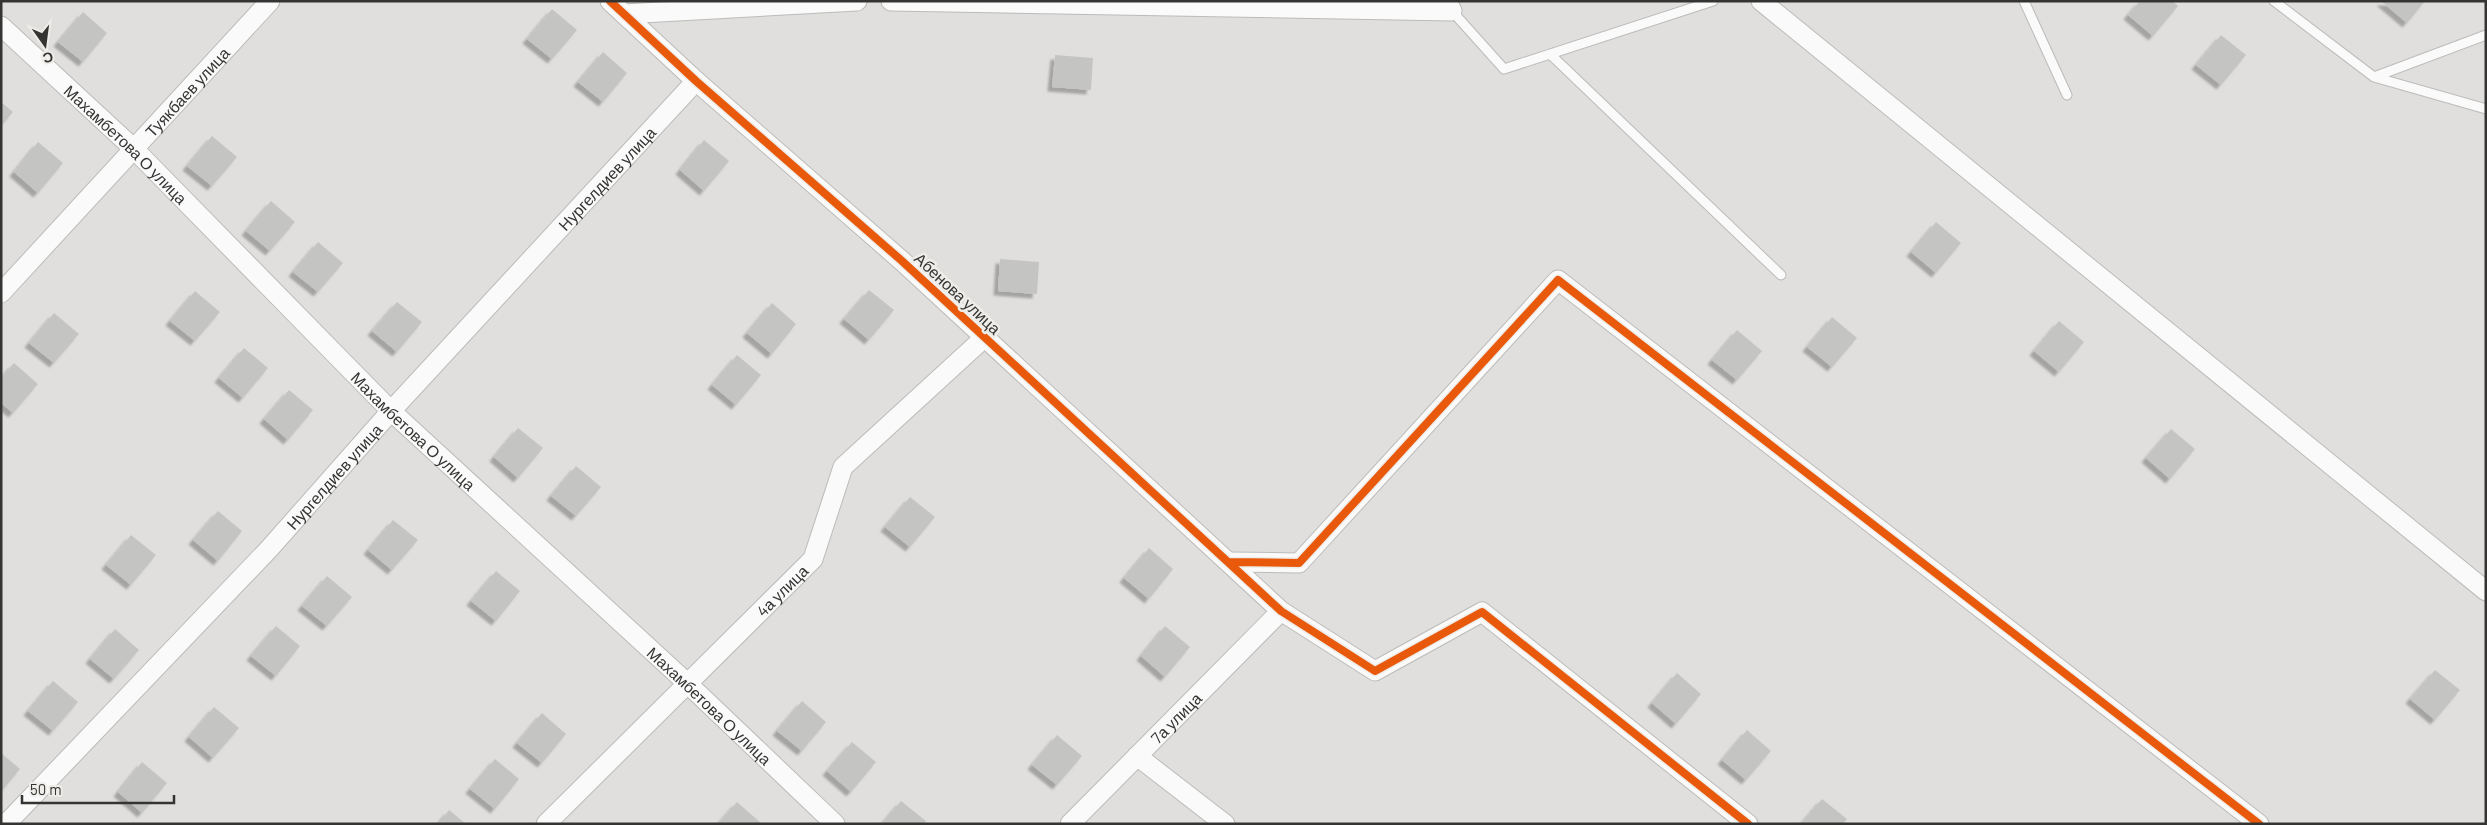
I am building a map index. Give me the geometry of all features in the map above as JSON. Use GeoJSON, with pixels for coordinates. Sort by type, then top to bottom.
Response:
{"type":"FeatureCollection","features":[{"type":"Feature","properties":{"kind":"street","name":"Туякбаев улица"},"geometry":{"type":"LineString","coordinates":[[1,293],[270,1]]}},
{"type":"Feature","properties":{"kind":"street","name":"Абенова улица"},"geometry":{"type":"LineString","coordinates":[[610,1],[696,81],[902,260],[1281,611],[1375,671],[1482,612],[1748,824]]}},
{"type":"Feature","properties":{"kind":"street"},"geometry":{"type":"LineString","coordinates":[[624,14],[857,1]]}},
{"type":"Feature","properties":{"kind":"street"},"geometry":{"type":"LineString","coordinates":[[891,1],[1449,6]]}},
{"type":"Feature","properties":{"kind":"street"},"geometry":{"type":"LineString","coordinates":[[1761,1],[2486,591]]}},
{"type":"Feature","properties":{"kind":"street","name":"Махамбетова О улица"},"geometry":{"type":"LineString","coordinates":[[1,26],[133,148],[391,411],[688,683],[836,824]]}},
{"type":"Feature","properties":{"kind":"street","name":"Нургелдиев улица"},"geometry":{"type":"LineString","coordinates":[[6,824],[269,549],[391,411],[696,81]]}},
{"type":"Feature","properties":{"kind":"street"},"geometry":{"type":"LineString","coordinates":[[1229,562],[1299,563],[1558,280],[2259,824]]}},
{"type":"Feature","properties":{"kind":"street","name":"4а улица"},"geometry":{"type":"LineString","coordinates":[[546,824],[813,559],[843,467],[985,337]]}},
{"type":"Feature","properties":{"kind":"street","name":"7а улица"},"geometry":{"type":"LineString","coordinates":[[1070,824],[1281,611]]}},
{"type":"Feature","properties":{"kind":"street"},"geometry":{"type":"LineString","coordinates":[[1137,756],[1225,824]]}},
{"type":"Feature","properties":{"kind":"lane"},"geometry":{"type":"LineString","coordinates":[[1449,6],[1504,69],[1713,1]]}},
{"type":"Feature","properties":{"kind":"lane"},"geometry":{"type":"LineString","coordinates":[[2024,1],[2067,95]]}},
{"type":"Feature","properties":{"kind":"lane"},"geometry":{"type":"LineString","coordinates":[[2274,1],[2374,77],[2486,110]]}},
{"type":"Feature","properties":{"kind":"lane"},"geometry":{"type":"LineString","coordinates":[[2374,77],[2486,35]]}},
{"type":"Feature","properties":{"kind":"lane"},"geometry":{"type":"LineString","coordinates":[[1550,54],[1781,276]]}},
{"type":"Feature","properties":{"kind":"building"},"geometry":{"type":"Polygon","coordinates":[[[2140,1],[2172,1],[2178,6],[2153,36],[2128,15],[2140,1]]]}},
{"type":"Feature","properties":{"kind":"building"},"geometry":{"type":"Polygon","coordinates":[[[2381,1],[2425,1],[2407,23],[2381,1]]]}},
{"type":"Feature","properties":{"kind":"building"},"geometry":{"type":"Polygon","coordinates":[[[552,9],[577,30],[552,59],[527,39],[552,9]]]}},
{"type":"Feature","properties":{"kind":"building"},"geometry":{"type":"Polygon","coordinates":[[[83,12],[107,33],[83,62],[58,42],[83,12]]]}},
{"type":"Feature","properties":{"kind":"building"},"geometry":{"type":"Polygon","coordinates":[[[2221,35],[2246,55],[2221,85],[2196,65],[2221,35]]]}},
{"type":"Feature","properties":{"kind":"building"},"geometry":{"type":"Polygon","coordinates":[[[603,52],[627,73],[603,102],[578,82],[603,52]]]}},
{"type":"Feature","properties":{"kind":"building"},"geometry":{"type":"Polygon","coordinates":[[[1055,55],[1093,58],[1091,90],[1052,87],[1055,55]]]}},
{"type":"Feature","properties":{"kind":"building"},"geometry":{"type":"Polygon","coordinates":[[[1,102],[13,112],[1,126],[1,102]]]}},
{"type":"Feature","properties":{"kind":"building"},"geometry":{"type":"Polygon","coordinates":[[[212,136],[237,157],[212,186],[187,166],[212,136]]]}},
{"type":"Feature","properties":{"kind":"building"},"geometry":{"type":"Polygon","coordinates":[[[704,140],[729,161],[704,191],[680,170],[704,140]]]}},
{"type":"Feature","properties":{"kind":"building"},"geometry":{"type":"Polygon","coordinates":[[[38,142],[63,163],[38,193],[14,172],[38,142]]]}},
{"type":"Feature","properties":{"kind":"building"},"geometry":{"type":"Polygon","coordinates":[[[271,201],[295,222],[270,251],[246,231],[271,201]]]}},
{"type":"Feature","properties":{"kind":"building"},"geometry":{"type":"Polygon","coordinates":[[[1936,222],[1961,243],[1936,273],[1911,252],[1936,222]]]}},
{"type":"Feature","properties":{"kind":"building"},"geometry":{"type":"Polygon","coordinates":[[[318,242],[343,263],[318,292],[293,272],[318,242]]]}},
{"type":"Feature","properties":{"kind":"building"},"geometry":{"type":"Polygon","coordinates":[[[1000,259],[1039,262],[1037,294],[998,291],[1000,259]]]}},
{"type":"Feature","properties":{"kind":"building"},"geometry":{"type":"Polygon","coordinates":[[[869,290],[894,310],[869,340],[844,319],[869,290]]]}},
{"type":"Feature","properties":{"kind":"building"},"geometry":{"type":"Polygon","coordinates":[[[195,291],[220,312],[195,341],[170,321],[195,291]]]}},
{"type":"Feature","properties":{"kind":"building"},"geometry":{"type":"Polygon","coordinates":[[[397,302],[422,322],[397,352],[372,331],[397,302]]]}},
{"type":"Feature","properties":{"kind":"building"},"geometry":{"type":"Polygon","coordinates":[[[772,303],[796,324],[772,354],[747,333],[772,303]]]}},
{"type":"Feature","properties":{"kind":"building"},"geometry":{"type":"Polygon","coordinates":[[[54,313],[79,334],[54,363],[29,343],[54,313]]]}},
{"type":"Feature","properties":{"kind":"building"},"geometry":{"type":"Polygon","coordinates":[[[1832,317],[1857,338],[1832,367],[1807,347],[1832,317]]]}},
{"type":"Feature","properties":{"kind":"building"},"geometry":{"type":"Polygon","coordinates":[[[2059,321],[2084,342],[2059,372],[2034,351],[2059,321]]]}},
{"type":"Feature","properties":{"kind":"building"},"geometry":{"type":"Polygon","coordinates":[[[1737,330],[1762,351],[1737,380],[1712,360],[1737,330]]]}},
{"type":"Feature","properties":{"kind":"building"},"geometry":{"type":"Polygon","coordinates":[[[244,348],[268,368],[243,398],[219,378],[244,348]]]}},
{"type":"Feature","properties":{"kind":"building"},"geometry":{"type":"Polygon","coordinates":[[[737,355],[761,375],[736,405],[712,385],[737,355]]]}},
{"type":"Feature","properties":{"kind":"building"},"geometry":{"type":"Polygon","coordinates":[[[14,363],[38,384],[13,413],[1,403],[1,378],[14,363]]]}},
{"type":"Feature","properties":{"kind":"building"},"geometry":{"type":"Polygon","coordinates":[[[289,390],[313,410],[288,440],[264,419],[289,390]]]}},
{"type":"Feature","properties":{"kind":"building"},"geometry":{"type":"Polygon","coordinates":[[[518,428],[543,448],[518,478],[494,457],[518,428]]]}},
{"type":"Feature","properties":{"kind":"building"},"geometry":{"type":"Polygon","coordinates":[[[2171,429],[2195,449],[2170,479],[2146,458],[2171,429]]]}},
{"type":"Feature","properties":{"kind":"building"},"geometry":{"type":"Polygon","coordinates":[[[576,466],[601,487],[576,516],[551,496],[576,466]]]}},
{"type":"Feature","properties":{"kind":"building"},"geometry":{"type":"Polygon","coordinates":[[[910,497],[935,517],[910,547],[885,527],[910,497]]]}},
{"type":"Feature","properties":{"kind":"building"},"geometry":{"type":"Polygon","coordinates":[[[218,511],[242,531],[218,561],[193,540],[218,511]]]}},
{"type":"Feature","properties":{"kind":"building"},"geometry":{"type":"Polygon","coordinates":[[[393,520],[418,540],[392,570],[368,550],[393,520]]]}},
{"type":"Feature","properties":{"kind":"building"},"geometry":{"type":"Polygon","coordinates":[[[131,535],[156,555],[131,585],[106,565],[131,535]]]}},
{"type":"Feature","properties":{"kind":"building"},"geometry":{"type":"Polygon","coordinates":[[[1149,548],[1173,569],[1149,599],[1124,578],[1149,548]]]}},
{"type":"Feature","properties":{"kind":"building"},"geometry":{"type":"Polygon","coordinates":[[[496,571],[520,591],[496,621],[471,601],[496,571]]]}},
{"type":"Feature","properties":{"kind":"building"},"geometry":{"type":"Polygon","coordinates":[[[327,576],[352,597],[327,626],[302,606],[327,576]]]}},
{"type":"Feature","properties":{"kind":"building"},"geometry":{"type":"Polygon","coordinates":[[[276,626],[300,646],[276,676],[251,656],[276,626]]]}},
{"type":"Feature","properties":{"kind":"building"},"geometry":{"type":"Polygon","coordinates":[[[1165,626],[1190,647],[1165,677],[1141,656],[1165,626]]]}},
{"type":"Feature","properties":{"kind":"building"},"geometry":{"type":"Polygon","coordinates":[[[115,629],[139,650],[114,679],[90,659],[115,629]]]}},
{"type":"Feature","properties":{"kind":"building"},"geometry":{"type":"Polygon","coordinates":[[[2435,670],[2460,690],[2435,720],[2410,699],[2435,670]]]}},
{"type":"Feature","properties":{"kind":"building"},"geometry":{"type":"Polygon","coordinates":[[[1677,673],[1701,694],[1676,724],[1652,703],[1677,673]]]}},
{"type":"Feature","properties":{"kind":"building"},"geometry":{"type":"Polygon","coordinates":[[[53,681],[78,702],[53,731],[28,711],[53,681]]]}},
{"type":"Feature","properties":{"kind":"building"},"geometry":{"type":"Polygon","coordinates":[[[802,701],[826,722],[802,751],[777,731],[802,701]]]}},
{"type":"Feature","properties":{"kind":"building"},"geometry":{"type":"Polygon","coordinates":[[[214,707],[239,728],[213,758],[189,737],[214,707]]]}},
{"type":"Feature","properties":{"kind":"building"},"geometry":{"type":"Polygon","coordinates":[[[542,713],[566,734],[542,763],[517,743],[542,713]]]}},
{"type":"Feature","properties":{"kind":"building"},"geometry":{"type":"Polygon","coordinates":[[[1747,730],[1771,751],[1746,780],[1722,760],[1747,730]]]}},
{"type":"Feature","properties":{"kind":"building"},"geometry":{"type":"Polygon","coordinates":[[[1057,735],[1082,756],[1057,785],[1032,765],[1057,735]]]}},
{"type":"Feature","properties":{"kind":"building"},"geometry":{"type":"Polygon","coordinates":[[[852,742],[876,762],[851,792],[827,771],[852,742]]]}},
{"type":"Feature","properties":{"kind":"building"},"geometry":{"type":"Polygon","coordinates":[[[1,753],[20,769],[1,792],[1,753]]]}},
{"type":"Feature","properties":{"kind":"building"},"geometry":{"type":"Polygon","coordinates":[[[495,759],[519,779],[495,809],[470,789],[495,759]]]}},
{"type":"Feature","properties":{"kind":"building"},"geometry":{"type":"Polygon","coordinates":[[[142,762],[167,783],[142,813],[118,792],[142,762]]]}},
{"type":"Feature","properties":{"kind":"building"},"geometry":{"type":"Polygon","coordinates":[[[1822,799],[1847,819],[1843,824],[1801,824],[1822,799]]]}},
{"type":"Feature","properties":{"kind":"building"},"geometry":{"type":"Polygon","coordinates":[[[901,801],[926,821],[924,824],[882,824],[901,801]]]}},
{"type":"Feature","properties":{"kind":"building"},"geometry":{"type":"Polygon","coordinates":[[[737,802],[761,823],[718,824],[737,802]]]}},
{"type":"Feature","properties":{"kind":"building"},"geometry":{"type":"Polygon","coordinates":[[[449,810],[466,824],[438,824],[449,810]]]}},
{"type":"Feature","properties":{"kind":"cycle path"},"geometry":{"type":"LineString","coordinates":[[610,1],[696,81],[902,261],[1281,611],[1375,671],[1482,612],[1748,824]]}},
{"type":"Feature","properties":{"kind":"cycle path"},"geometry":{"type":"LineString","coordinates":[[1229,562],[1299,563],[1558,280],[2259,824]]}}]}
